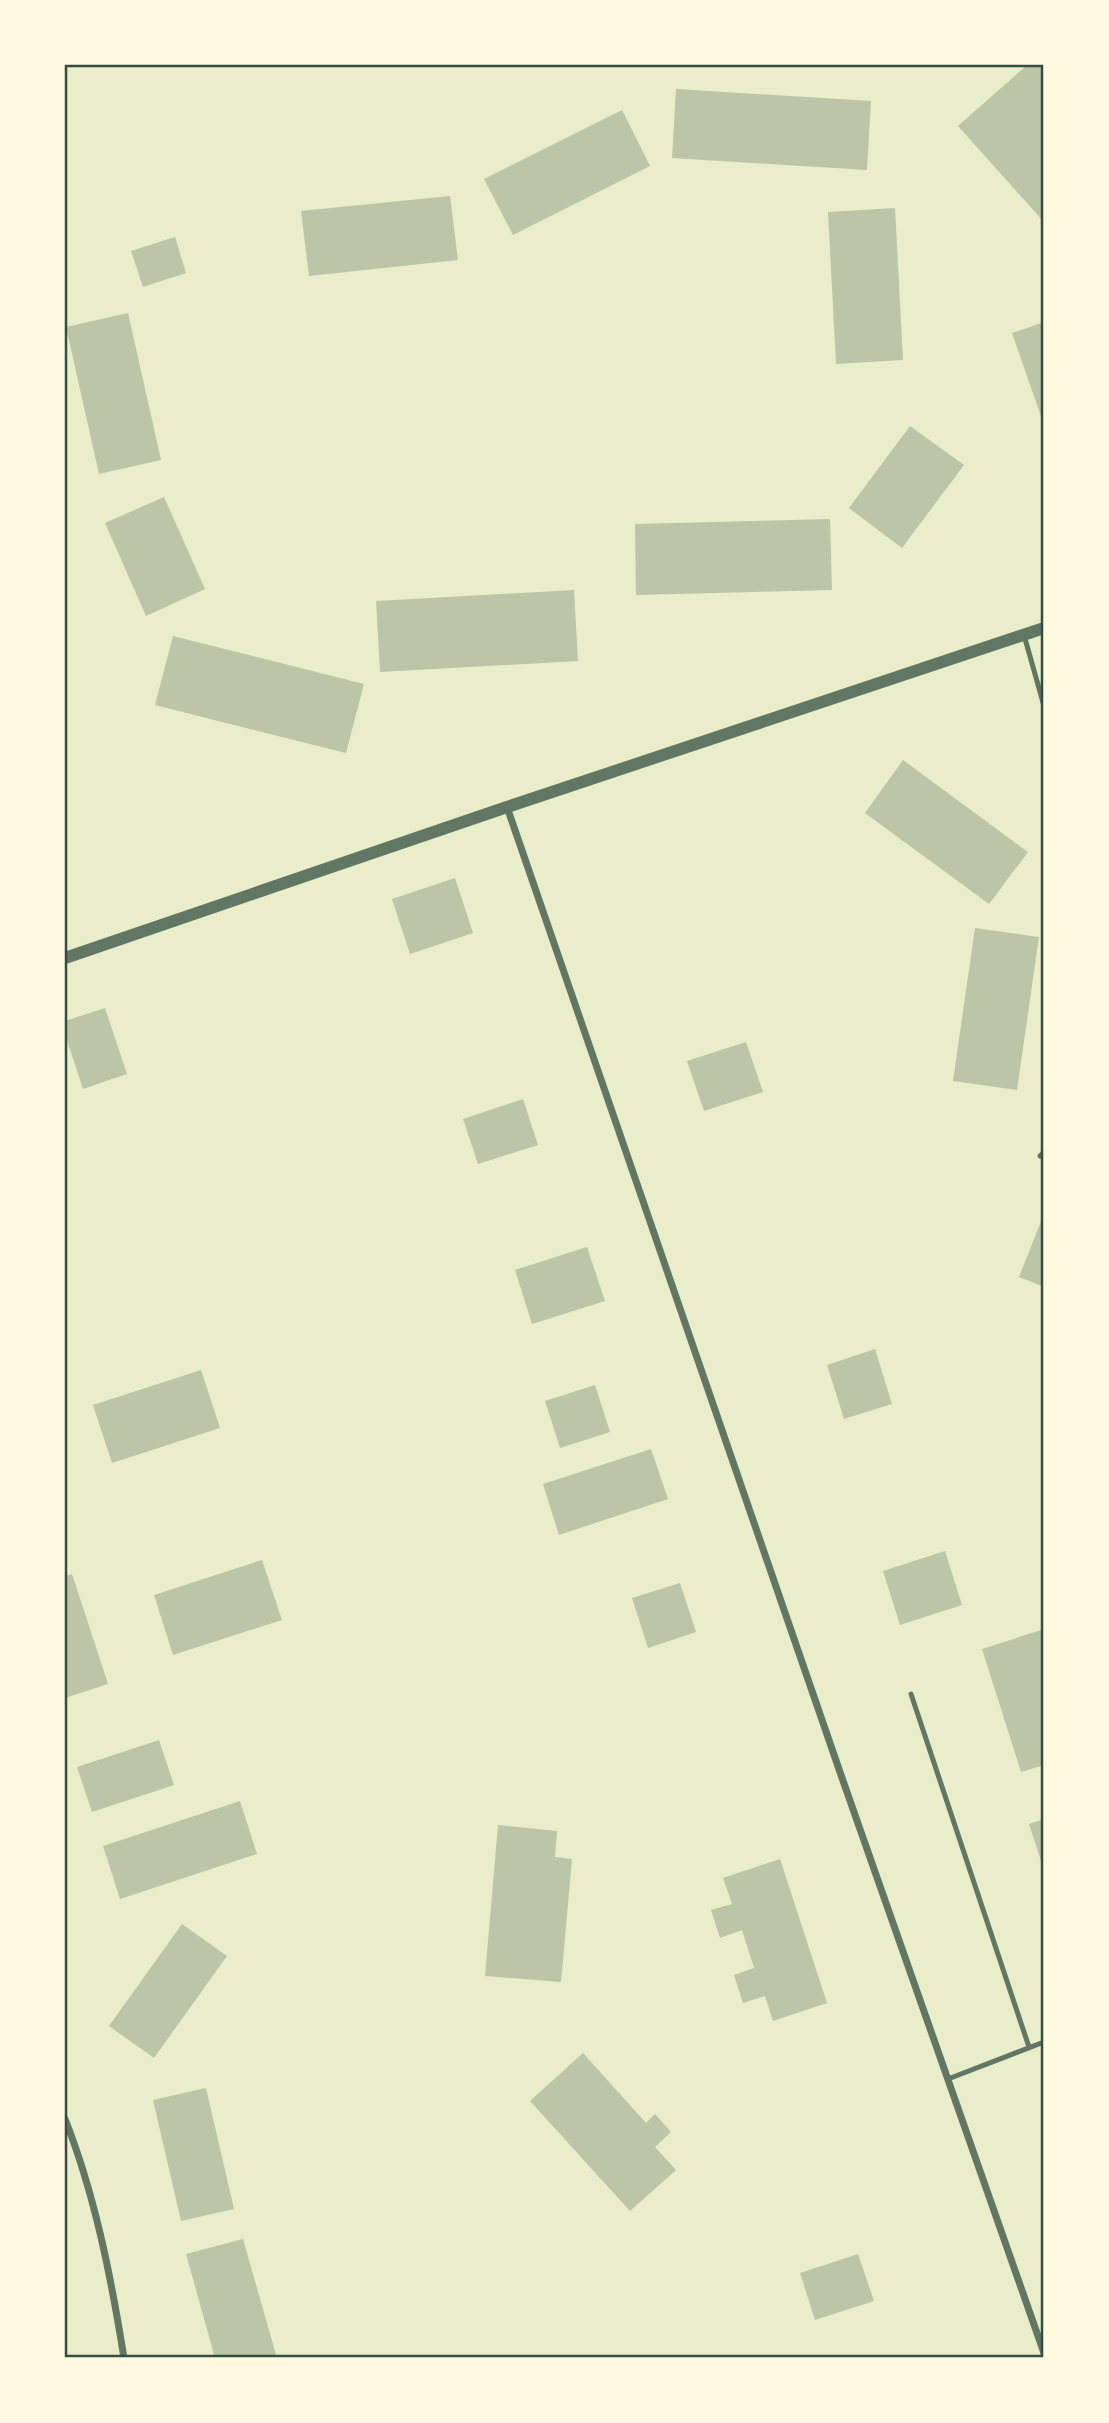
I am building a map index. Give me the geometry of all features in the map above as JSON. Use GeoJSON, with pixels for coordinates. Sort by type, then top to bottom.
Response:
{"type":"FeatureCollection","features":[{"type":"Feature","properties":{"kind":"street"},"geometry":{"type":"LineString","coordinates":[[65,958],[1044,628]]}},
{"type":"Feature","properties":{"kind":"street"},"geometry":{"type":"LineString","coordinates":[[507,807],[836,1762],[1044,2353]]}},
{"type":"Feature","properties":{"kind":"street"},"geometry":{"type":"LineString","coordinates":[[65,2119],[77,2151],[105,2252],[124,2358]]}},
{"type":"Feature","properties":{"kind":"lane"},"geometry":{"type":"LineString","coordinates":[[1024,635],[1044,706]]}},
{"type":"Feature","properties":{"kind":"lane"},"geometry":{"type":"LineString","coordinates":[[911,1695],[1029,2048]]}},
{"type":"Feature","properties":{"kind":"lane"},"geometry":{"type":"LineString","coordinates":[[948,2079],[1044,2042]]}},
{"type":"Feature","properties":{"kind":"building"},"geometry":{"type":"Polygon","coordinates":[[[1027,65],[1041,65],[1044,68],[1044,222],[958,126],[1027,65]]]}},
{"type":"Feature","properties":{"kind":"building"},"geometry":{"type":"Polygon","coordinates":[[[676,89],[871,101],[867,170],[672,158],[676,89]]]}},
{"type":"Feature","properties":{"kind":"building"},"geometry":{"type":"Polygon","coordinates":[[[622,110],[650,166],[513,235],[484,179],[622,110]]]}},
{"type":"Feature","properties":{"kind":"building"},"geometry":{"type":"Polygon","coordinates":[[[450,196],[458,260],[309,276],[301,211],[450,196]]]}},
{"type":"Feature","properties":{"kind":"building"},"geometry":{"type":"Polygon","coordinates":[[[895,208],[903,360],[836,364],[828,212],[895,208]]]}},
{"type":"Feature","properties":{"kind":"building"},"geometry":{"type":"Polygon","coordinates":[[[175,237],[186,273],[143,287],[131,251],[175,237]]]}},
{"type":"Feature","properties":{"kind":"building"},"geometry":{"type":"Polygon","coordinates":[[[128,313],[161,460],[99,474],[66,327],[128,313]]]}},
{"type":"Feature","properties":{"kind":"building"},"geometry":{"type":"Polygon","coordinates":[[[1044,322],[1044,425],[1012,333],[1044,322]]]}},
{"type":"Feature","properties":{"kind":"building"},"geometry":{"type":"Polygon","coordinates":[[[910,426],[964,465],[902,548],[849,508],[910,426]]]}},
{"type":"Feature","properties":{"kind":"building"},"geometry":{"type":"Polygon","coordinates":[[[164,497],[205,589],[146,616],[105,523],[164,497]]]}},
{"type":"Feature","properties":{"kind":"building"},"geometry":{"type":"Polygon","coordinates":[[[830,519],[832,590],[636,595],[635,524],[830,519]]]}},
{"type":"Feature","properties":{"kind":"building"},"geometry":{"type":"Polygon","coordinates":[[[574,590],[578,661],[380,672],[376,601],[574,590]]]}},
{"type":"Feature","properties":{"kind":"building"},"geometry":{"type":"Polygon","coordinates":[[[173,636],[364,684],[346,753],[155,705],[173,636]]]}},
{"type":"Feature","properties":{"kind":"building"},"geometry":{"type":"Polygon","coordinates":[[[903,760],[1028,852],[989,904],[865,813],[903,760]]]}},
{"type":"Feature","properties":{"kind":"building"},"geometry":{"type":"Polygon","coordinates":[[[455,878],[473,933],[410,954],[392,899],[455,878]]]}},
{"type":"Feature","properties":{"kind":"building"},"geometry":{"type":"Polygon","coordinates":[[[975,928],[1039,937],[1017,1090],[953,1081],[975,928]]]}},
{"type":"Feature","properties":{"kind":"building"},"geometry":{"type":"Polygon","coordinates":[[[105,1008],[127,1074],[83,1089],[65,1034],[65,1021],[105,1008]]]}},
{"type":"Feature","properties":{"kind":"building"},"geometry":{"type":"Polygon","coordinates":[[[746,1042],[763,1092],[704,1111],[687,1061],[746,1042]]]}},
{"type":"Feature","properties":{"kind":"building"},"geometry":{"type":"Polygon","coordinates":[[[523,1099],[538,1145],[478,1164],[463,1119],[523,1099]]]}},
{"type":"Feature","properties":{"kind":"building"},"geometry":{"type":"Polygon","coordinates":[[[1044,1214],[1044,1287],[1019,1277],[1044,1214]]]}},
{"type":"Feature","properties":{"kind":"building"},"geometry":{"type":"Polygon","coordinates":[[[587,1247],[605,1301],[532,1324],[515,1270],[587,1247]]]}},
{"type":"Feature","properties":{"kind":"building"},"geometry":{"type":"Polygon","coordinates":[[[875,1349],[892,1404],[844,1419],[827,1365],[875,1349]]]}},
{"type":"Feature","properties":{"kind":"building"},"geometry":{"type":"Polygon","coordinates":[[[201,1370],[220,1428],[112,1463],[93,1405],[201,1370]]]}},
{"type":"Feature","properties":{"kind":"building"},"geometry":{"type":"Polygon","coordinates":[[[595,1385],[610,1432],[560,1448],[545,1401],[595,1385]]]}},
{"type":"Feature","properties":{"kind":"building"},"geometry":{"type":"Polygon","coordinates":[[[651,1449],[668,1499],[559,1535],[543,1484],[651,1449]]]}},
{"type":"Feature","properties":{"kind":"building"},"geometry":{"type":"Polygon","coordinates":[[[945,1551],[962,1605],[900,1625],[883,1571],[945,1551]]]}},
{"type":"Feature","properties":{"kind":"building"},"geometry":{"type":"Polygon","coordinates":[[[262,1560],[282,1620],[173,1655],[154,1595],[262,1560]]]}},
{"type":"Feature","properties":{"kind":"building"},"geometry":{"type":"Polygon","coordinates":[[[72,1574],[108,1684],[65,1698],[65,1576],[72,1574]]]}},
{"type":"Feature","properties":{"kind":"building"},"geometry":{"type":"Polygon","coordinates":[[[680,1583],[696,1632],[648,1648],[632,1598],[680,1583]]]}},
{"type":"Feature","properties":{"kind":"building"},"geometry":{"type":"Polygon","coordinates":[[[1044,1629],[1044,1765],[1021,1772],[982,1649],[1044,1629]]]}},
{"type":"Feature","properties":{"kind":"building"},"geometry":{"type":"Polygon","coordinates":[[[159,1740],[174,1785],[92,1812],[77,1767],[159,1740]]]}},
{"type":"Feature","properties":{"kind":"building"},"geometry":{"type":"Polygon","coordinates":[[[240,1801],[257,1854],[120,1899],[103,1846],[240,1801]]]}},
{"type":"Feature","properties":{"kind":"building"},"geometry":{"type":"Polygon","coordinates":[[[1044,1819],[1044,1870],[1029,1824],[1044,1819]]]}},
{"type":"Feature","properties":{"kind":"building"},"geometry":{"type":"Polygon","coordinates":[[[498,1825],[557,1831],[555,1857],[572,1859],[561,1982],[485,1976],[498,1825]]]}},
{"type":"Feature","properties":{"kind":"building"},"geometry":{"type":"Polygon","coordinates":[[[780,1859],[827,2003],[773,2021],[765,1996],[743,2003],[734,1975],[754,1968],[742,1930],[720,1938],[711,1910],[732,1904],[723,1878],[780,1859]]]}},
{"type":"Feature","properties":{"kind":"building"},"geometry":{"type":"Polygon","coordinates":[[[182,1924],[227,1956],[154,2058],[109,2026],[182,1924]]]}},
{"type":"Feature","properties":{"kind":"building"},"geometry":{"type":"Polygon","coordinates":[[[583,2053],[646,2123],[655,2114],[671,2132],[655,2147],[676,2170],[630,2211],[530,2101],[583,2053]]]}},
{"type":"Feature","properties":{"kind":"building"},"geometry":{"type":"Polygon","coordinates":[[[206,2088],[234,2209],[181,2221],[153,2100],[206,2088]]]}},
{"type":"Feature","properties":{"kind":"building"},"geometry":{"type":"Polygon","coordinates":[[[243,2239],[277,2358],[215,2358],[186,2254],[243,2239]]]}},
{"type":"Feature","properties":{"kind":"building"},"geometry":{"type":"Polygon","coordinates":[[[858,2254],[874,2301],[815,2320],[800,2273],[858,2254]]]}}]}
